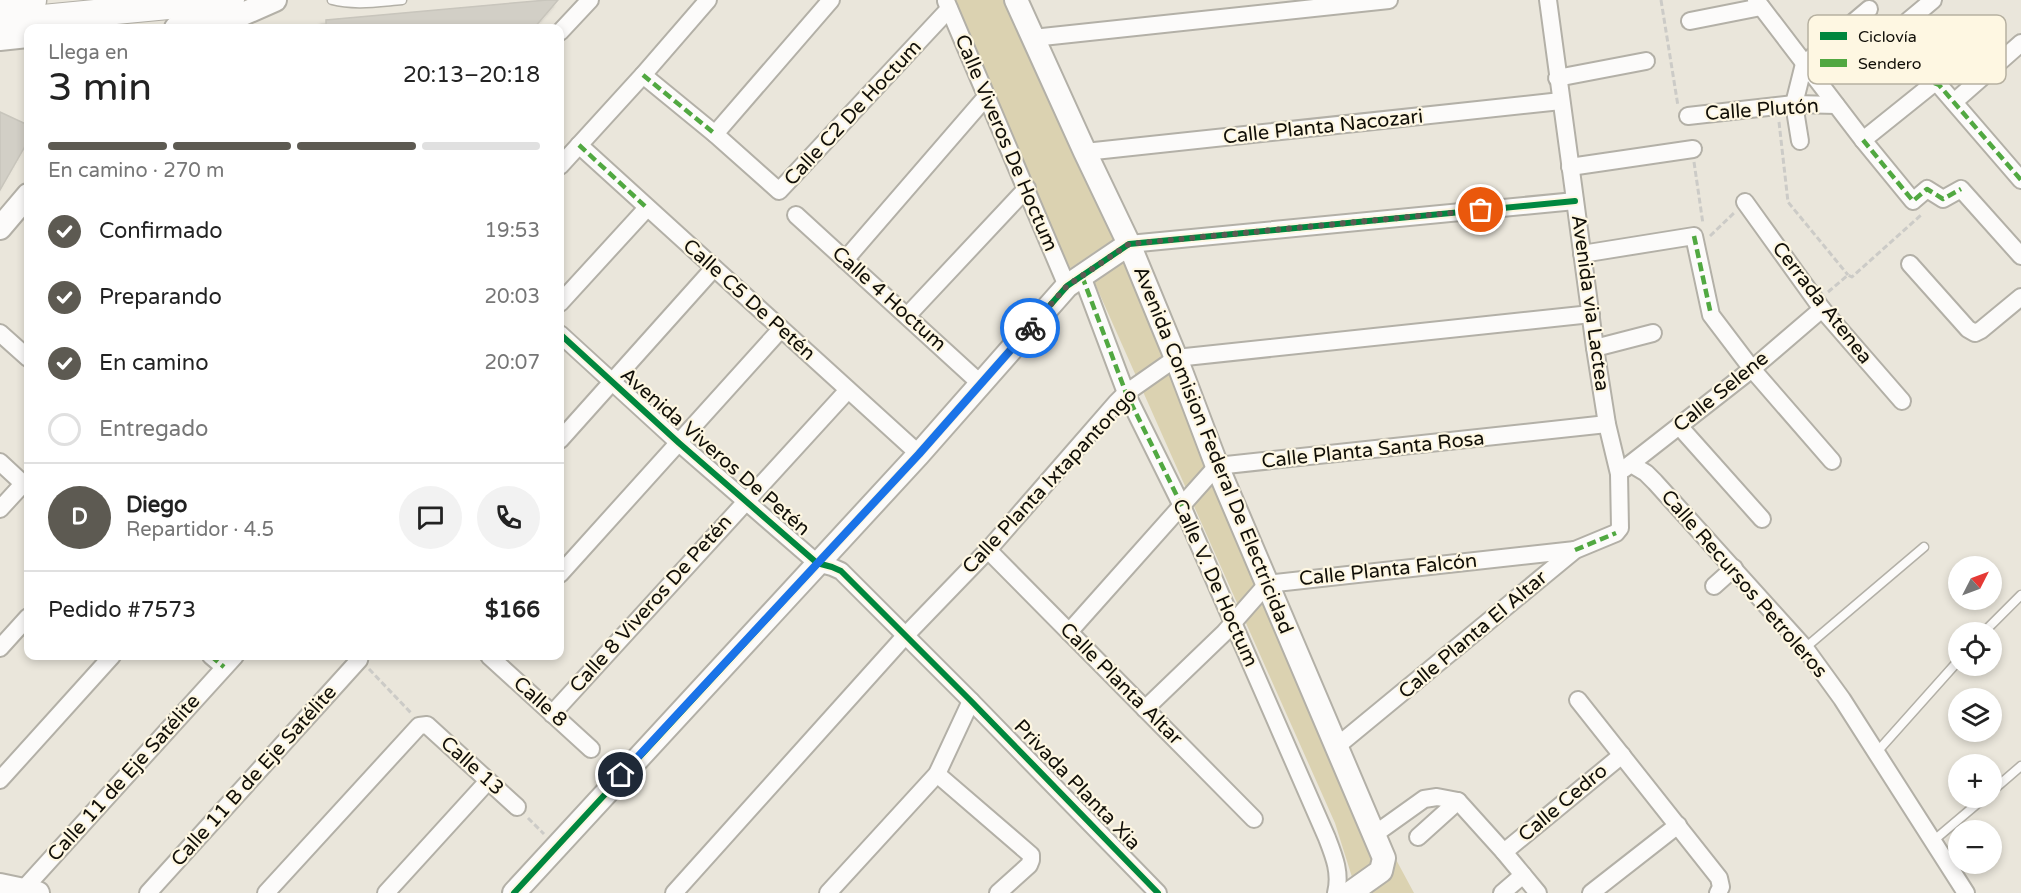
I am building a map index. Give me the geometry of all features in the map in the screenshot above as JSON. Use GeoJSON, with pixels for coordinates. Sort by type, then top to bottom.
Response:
{"type":"FeatureCollection","features":[{"type":"Feature","properties":{"kind":"highway"},"geometry":{"type":"LineString","coordinates":[[0,3],[31,0]]}},
{"type":"Feature","properties":{"kind":"main road"},"geometry":{"type":"LineString","coordinates":[[200,24],[223,20],[275,0]]}},
{"type":"Feature","properties":{"kind":"main road","name":"Avenida Comision Federal De Electricidad"},"geometry":{"type":"LineString","coordinates":[[1016,0],[1129,244],[1217,466],[1384,858],[1381,871],[1350,893]]}},
{"type":"Feature","properties":{"kind":"main road"},"geometry":{"type":"LineString","coordinates":[[0,22],[223,20]]}},
{"type":"Feature","properties":{"kind":"main road"},"geometry":{"type":"LineString","coordinates":[[0,228],[24,200]]}},
{"type":"Feature","properties":{"kind":"main road"},"geometry":{"type":"LineString","coordinates":[[514,893],[919,454],[1074,281],[1129,244]]}},
{"type":"Feature","properties":{"kind":"main road"},"geometry":{"type":"LineString","coordinates":[[0,885],[27,892]]}},
{"type":"Feature","properties":{"kind":"street"},"geometry":{"type":"LineString","coordinates":[[564,28],[590,0]]}},
{"type":"Feature","properties":{"kind":"street"},"geometry":{"type":"LineString","coordinates":[[564,162],[708,0]]}},
{"type":"Feature","properties":{"kind":"street"},"geometry":{"type":"LineString","coordinates":[[643,75],[714,134],[831,0]]}},
{"type":"Feature","properties":{"kind":"street"},"geometry":{"type":"LineString","coordinates":[[1033,38],[1389,0]]}},
{"type":"Feature","properties":{"kind":"street","name":"Avenida via Lactea"},"geometry":{"type":"LineString","coordinates":[[1548,0],[1557,78],[1607,424],[1625,469],[1620,528],[1616,533]]}},
{"type":"Feature","properties":{"kind":"street"},"geometry":{"type":"LineString","coordinates":[[1915,15],[1933,0]]}},
{"type":"Feature","properties":{"kind":"street"},"geometry":{"type":"LineString","coordinates":[[1690,21],[1759,4],[1808,69]]}},
{"type":"Feature","properties":{"kind":"street","name":"Calle C2 De Hoctum"},"geometry":{"type":"LineString","coordinates":[[714,134],[776,190],[781,190],[947,5]]}},
{"type":"Feature","properties":{"kind":"street","name":"Calle Viveros De Hoctum"},"geometry":{"type":"LineString","coordinates":[[947,5],[1027,188],[1074,281]]}},
{"type":"Feature","properties":{"kind":"street"},"geometry":{"type":"LineString","coordinates":[[1862,15],[1869,9]]}},
{"type":"Feature","properties":{"kind":"street"},"geometry":{"type":"LineString","coordinates":[[0,42],[24,39]]}},
{"type":"Feature","properties":{"kind":"street"},"geometry":{"type":"LineString","coordinates":[[2006,56],[2021,43]]}},
{"type":"Feature","properties":{"kind":"street"},"geometry":{"type":"LineString","coordinates":[[1557,78],[1646,61]]}},
{"type":"Feature","properties":{"kind":"street"},"geometry":{"type":"LineString","coordinates":[[1800,141],[1794,104],[1804,64],[1808,61]]}},
{"type":"Feature","properties":{"kind":"street"},"geometry":{"type":"LineString","coordinates":[[1820,84],[1913,201],[1927,189],[1943,199],[1961,189],[2021,256]]}},
{"type":"Feature","properties":{"kind":"street"},"geometry":{"type":"LineString","coordinates":[[1863,140],[1932,84]]}},
{"type":"Feature","properties":{"kind":"street"},"geometry":{"type":"LineString","coordinates":[[1936,84],[2019,175]]}},
{"type":"Feature","properties":{"kind":"street"},"geometry":{"type":"LineString","coordinates":[[1954,102],[1974,84]]}},
{"type":"Feature","properties":{"kind":"street"},"geometry":{"type":"LineString","coordinates":[[845,260],[986,97]]}},
{"type":"Feature","properties":{"kind":"street","name":"Calle Planta Nacozari"},"geometry":{"type":"LineString","coordinates":[[1085,152],[1561,101]]}},
{"type":"Feature","properties":{"kind":"street","name":"Calle Plutón"},"geometry":{"type":"LineString","coordinates":[[1688,116],[1794,104],[1836,105]]}},
{"type":"Feature","properties":{"kind":"street","name":"Calle C5 De Petén"},"geometry":{"type":"LineString","coordinates":[[579,145],[919,454]]}},
{"type":"Feature","properties":{"kind":"street"},"geometry":{"type":"LineString","coordinates":[[1570,167],[1692,149]]}},
{"type":"Feature","properties":{"kind":"street"},"geometry":{"type":"LineString","coordinates":[[907,316],[1027,188]]}},
{"type":"Feature","properties":{"kind":"street"},"geometry":{"type":"LineString","coordinates":[[1129,244],[1575,201]]}},
{"type":"Feature","properties":{"kind":"street","name":"Cerrada Atenea"},"geometry":{"type":"LineString","coordinates":[[1745,202],[1819,306],[1902,401]]}},
{"type":"Feature","properties":{"kind":"street"},"geometry":{"type":"LineString","coordinates":[[564,299],[647,208]]}},
{"type":"Feature","properties":{"kind":"street","name":"Calle 4 Hoctum"},"geometry":{"type":"LineString","coordinates":[[796,215],[981,384]]}},
{"type":"Feature","properties":{"kind":"street"},"geometry":{"type":"LineString","coordinates":[[1582,254],[1701,233],[1711,315],[1752,369],[1832,461]]}},
{"type":"Feature","properties":{"kind":"street"},"geometry":{"type":"LineString","coordinates":[[1910,264],[1968,329],[1975,333],[2021,297]]}},
{"type":"Feature","properties":{"kind":"street"},"geometry":{"type":"LineString","coordinates":[[564,435],[714,268]]}},
{"type":"Feature","properties":{"kind":"street","name":"Calle V. De Hoctum"},"geometry":{"type":"LineString","coordinates":[[1074,281],[1182,506],[1335,859],[1340,880],[1336,893]]}},
{"type":"Feature","properties":{"kind":"street","name":"Calle Selene"},"geometry":{"type":"LineString","coordinates":[[1625,469],[1752,369],[1819,306]]}},
{"type":"Feature","properties":{"kind":"street","name":"Calle Planta Ixtapantongo"},"geometry":{"type":"LineString","coordinates":[[674,893],[906,636],[988,550],[1126,393],[1176,358],[1591,314]]}},
{"type":"Feature","properties":{"kind":"street"},"geometry":{"type":"LineString","coordinates":[[564,570],[781,328]]}},
{"type":"Feature","properties":{"kind":"street"},"geometry":{"type":"LineString","coordinates":[[0,333],[24,349]]}},
{"type":"Feature","properties":{"kind":"street"},"geometry":{"type":"LineString","coordinates":[[1595,348],[1653,333]]}},
{"type":"Feature","properties":{"kind":"street","name":"Avenida Viveros De Petén"},"geometry":{"type":"LineString","coordinates":[[564,338],[679,443],[817,563],[841,571],[971,701]]}},
{"type":"Feature","properties":{"kind":"street","name":"Calle 8 Viveros De Petén"},"geometry":{"type":"LineString","coordinates":[[552,714],[848,390]]}},
{"type":"Feature","properties":{"kind":"street","name":"Calle Planta Santa Rosa"},"geometry":{"type":"LineString","coordinates":[[1217,466],[1607,424]]}},
{"type":"Feature","properties":{"kind":"street"},"geometry":{"type":"LineString","coordinates":[[1679,426],[1762,519]]}},
{"type":"Feature","properties":{"kind":"street"},"geometry":{"type":"LineString","coordinates":[[0,462],[24,484]]}},
{"type":"Feature","properties":{"kind":"street"},"geometry":{"type":"LineString","coordinates":[[1069,632],[1217,466]]}},
{"type":"Feature","properties":{"kind":"street","name":"Calle Recursos Petroleros"},"geometry":{"type":"LineString","coordinates":[[1625,469],[1646,473],[1805,648],[1842,699],[1966,893]]}},
{"type":"Feature","properties":{"kind":"street"},"geometry":{"type":"LineString","coordinates":[[0,509],[24,488]]}},
{"type":"Feature","properties":{"kind":"street","name":"Calle Planta El Altar"},"geometry":{"type":"LineString","coordinates":[[1336,747],[1575,550],[1616,533]]}},
{"type":"Feature","properties":{"kind":"street","name":"Calle Planta Altar"},"geometry":{"type":"LineString","coordinates":[[988,550],[1254,819]]}},
{"type":"Feature","properties":{"kind":"street","name":"Calle Planta Falcón"},"geometry":{"type":"LineString","coordinates":[[1267,584],[1575,550]]}},
{"type":"Feature","properties":{"kind":"street"},"geometry":{"type":"LineString","coordinates":[[1714,586],[1734,568]]}},
{"type":"Feature","properties":{"kind":"street"},"geometry":{"type":"LineString","coordinates":[[1145,709],[1224,633],[1267,584]]}},
{"type":"Feature","properties":{"kind":"street"},"geometry":{"type":"LineString","coordinates":[[0,648],[24,621]]}},
{"type":"Feature","properties":{"kind":"street"},"geometry":{"type":"LineString","coordinates":[[0,780],[108,660]]}},
{"type":"Feature","properties":{"kind":"street","name":"Calle 11 B de Eje Satélite"},"geometry":{"type":"LineString","coordinates":[[148,893],[358,660]]}},
{"type":"Feature","properties":{"kind":"street","name":"Calle 8"},"geometry":{"type":"LineString","coordinates":[[493,660],[591,749]]}},
{"type":"Feature","properties":{"kind":"street","name":"Calle 11 de Eje Satélite"},"geometry":{"type":"LineString","coordinates":[[27,892],[230,661]]}},
{"type":"Feature","properties":{"kind":"street"},"geometry":{"type":"LineString","coordinates":[[1578,700],[1678,825],[1718,885]]}},
{"type":"Feature","properties":{"kind":"street"},"geometry":{"type":"LineString","coordinates":[[828,893],[937,774],[971,701]]}},
{"type":"Feature","properties":{"kind":"street","name":"Privada Planta Xia"},"geometry":{"type":"LineString","coordinates":[[971,701],[1158,893]]}},
{"type":"Feature","properties":{"kind":"street"},"geometry":{"type":"LineString","coordinates":[[266,893],[418,726],[425,725]]}},
{"type":"Feature","properties":{"kind":"street","name":"Calle 13"},"geometry":{"type":"LineString","coordinates":[[425,725],[517,807]]}},
{"type":"Feature","properties":{"kind":"street","name":"Calle Cedro"},"geometry":{"type":"LineString","coordinates":[[1504,852],[1622,755]]}},
{"type":"Feature","properties":{"kind":"street"},"geometry":{"type":"LineString","coordinates":[[937,774],[1031,855],[1029,865],[998,893]]}},
{"type":"Feature","properties":{"kind":"street"},"geometry":{"type":"LineString","coordinates":[[386,893],[488,781]]}},
{"type":"Feature","properties":{"kind":"street"},"geometry":{"type":"LineString","coordinates":[[1374,834],[1424,799],[1437,797],[1458,801],[1538,893]]}},
{"type":"Feature","properties":{"kind":"street"},"geometry":{"type":"LineString","coordinates":[[1418,837],[1458,801]]}},
{"type":"Feature","properties":{"kind":"street"},"geometry":{"type":"LineString","coordinates":[[1591,893],[1678,825]]}},
{"type":"Feature","properties":{"kind":"street"},"geometry":{"type":"LineString","coordinates":[[1502,893],[1523,875]]}},
{"type":"Feature","properties":{"kind":"lane"},"geometry":{"type":"LineString","coordinates":[[332,0],[346,4],[402,0]]}},
{"type":"Feature","properties":{"kind":"lane"},"geometry":{"type":"LineString","coordinates":[[1805,648],[1924,547]]}},
{"type":"Feature","properties":{"kind":"lane"},"geometry":{"type":"LineString","coordinates":[[1994,622],[2021,595]]}},
{"type":"Feature","properties":{"kind":"lane"},"geometry":{"type":"LineString","coordinates":[[1876,753],[1948,672]]}},
{"type":"Feature","properties":{"kind":"lane"},"geometry":{"type":"LineString","coordinates":[[2002,782],[2021,766]]}},
{"type":"Feature","properties":{"kind":"lane"},"geometry":{"type":"LineString","coordinates":[[1933,841],[1972,808]]}},
{"type":"Feature","properties":{"kind":"path"},"geometry":{"type":"LineString","coordinates":[[1661,0],[1677,106],[1686,105],[1688,116]]}},
{"type":"Feature","properties":{"kind":"path"},"geometry":{"type":"LineString","coordinates":[[1777,106],[1788,202],[1848,275],[1852,277],[1924,213],[1913,201]]}},
{"type":"Feature","properties":{"kind":"path"},"geometry":{"type":"LineString","coordinates":[[1692,149],[1701,233],[1712,236],[1745,202]]}},
{"type":"Feature","properties":{"kind":"path"},"geometry":{"type":"LineString","coordinates":[[1819,306],[1848,275]]}},
{"type":"Feature","properties":{"kind":"path"},"geometry":{"type":"LineString","coordinates":[[362,660],[425,725]]}},
{"type":"Feature","properties":{"kind":"path"},"geometry":{"type":"LineString","coordinates":[[517,807],[556,846]]}},
{"type":"Feature","properties":{"kind":"shaded area"},"geometry":{"type":"Polygon","coordinates":[[[941,0],[1013,0],[1114,239],[1063,273],[941,0]]]}},
{"type":"Feature","properties":{"kind":"shaded area"},"geometry":{"type":"Polygon","coordinates":[[[1133,250],[1358,789],[1414,893],[1357,893],[1335,823],[1092,277],[1133,250]]]}},
{"type":"Feature","properties":{"kind":"building"},"geometry":{"type":"Polygon","coordinates":[[[558,0],[537,24],[326,24],[326,20],[558,0]]]}},
{"type":"Feature","properties":{"kind":"building"},"geometry":{"type":"Polygon","coordinates":[[[0,112],[24,123],[24,148],[0,190],[0,112]]]}},
{"type":"Feature","properties":{"kind":"marked path"},"geometry":{"type":"LineString","coordinates":[[643,75],[715,134]]}},
{"type":"Feature","properties":{"kind":"marked path"},"geometry":{"type":"LineString","coordinates":[[1936,84],[2021,180]]}},
{"type":"Feature","properties":{"kind":"marked path"},"geometry":{"type":"LineString","coordinates":[[1863,140],[1913,201],[1927,189],[1943,199],[1961,189]]}},
{"type":"Feature","properties":{"kind":"marked path"},"geometry":{"type":"LineString","coordinates":[[579,145],[647,208]]}},
{"type":"Feature","properties":{"kind":"marked path"},"geometry":{"type":"LineString","coordinates":[[1694,236],[1711,315]]}},
{"type":"Feature","properties":{"kind":"marked path"},"geometry":{"type":"LineString","coordinates":[[1082,276],[1126,393],[1182,506]]}},
{"type":"Feature","properties":{"kind":"marked path"},"geometry":{"type":"LineString","coordinates":[[1575,550],[1616,533]]}},
{"type":"Feature","properties":{"kind":"marked path"},"geometry":{"type":"LineString","coordinates":[[216,660],[224,667]]}},
{"type":"Feature","properties":{"kind":"cycle path"},"geometry":{"type":"LineString","coordinates":[[514,893],[919,454],[1067,286],[1129,244],[1575,201]]}},
{"type":"Feature","properties":{"kind":"cycle path"},"geometry":{"type":"LineString","coordinates":[[564,338],[679,443],[817,563],[841,571],[1158,893]]}},
{"type":"Feature","properties":{"kind":"way so far"},"geometry":{"type":"LineString","coordinates":[[1030,328],[1067,286],[1129,244],[1481,210]]}},
{"type":"Feature","properties":{"kind":"route"},"geometry":{"type":"LineString","coordinates":[[621,775],[919,454],[1030,328]]}}]}
